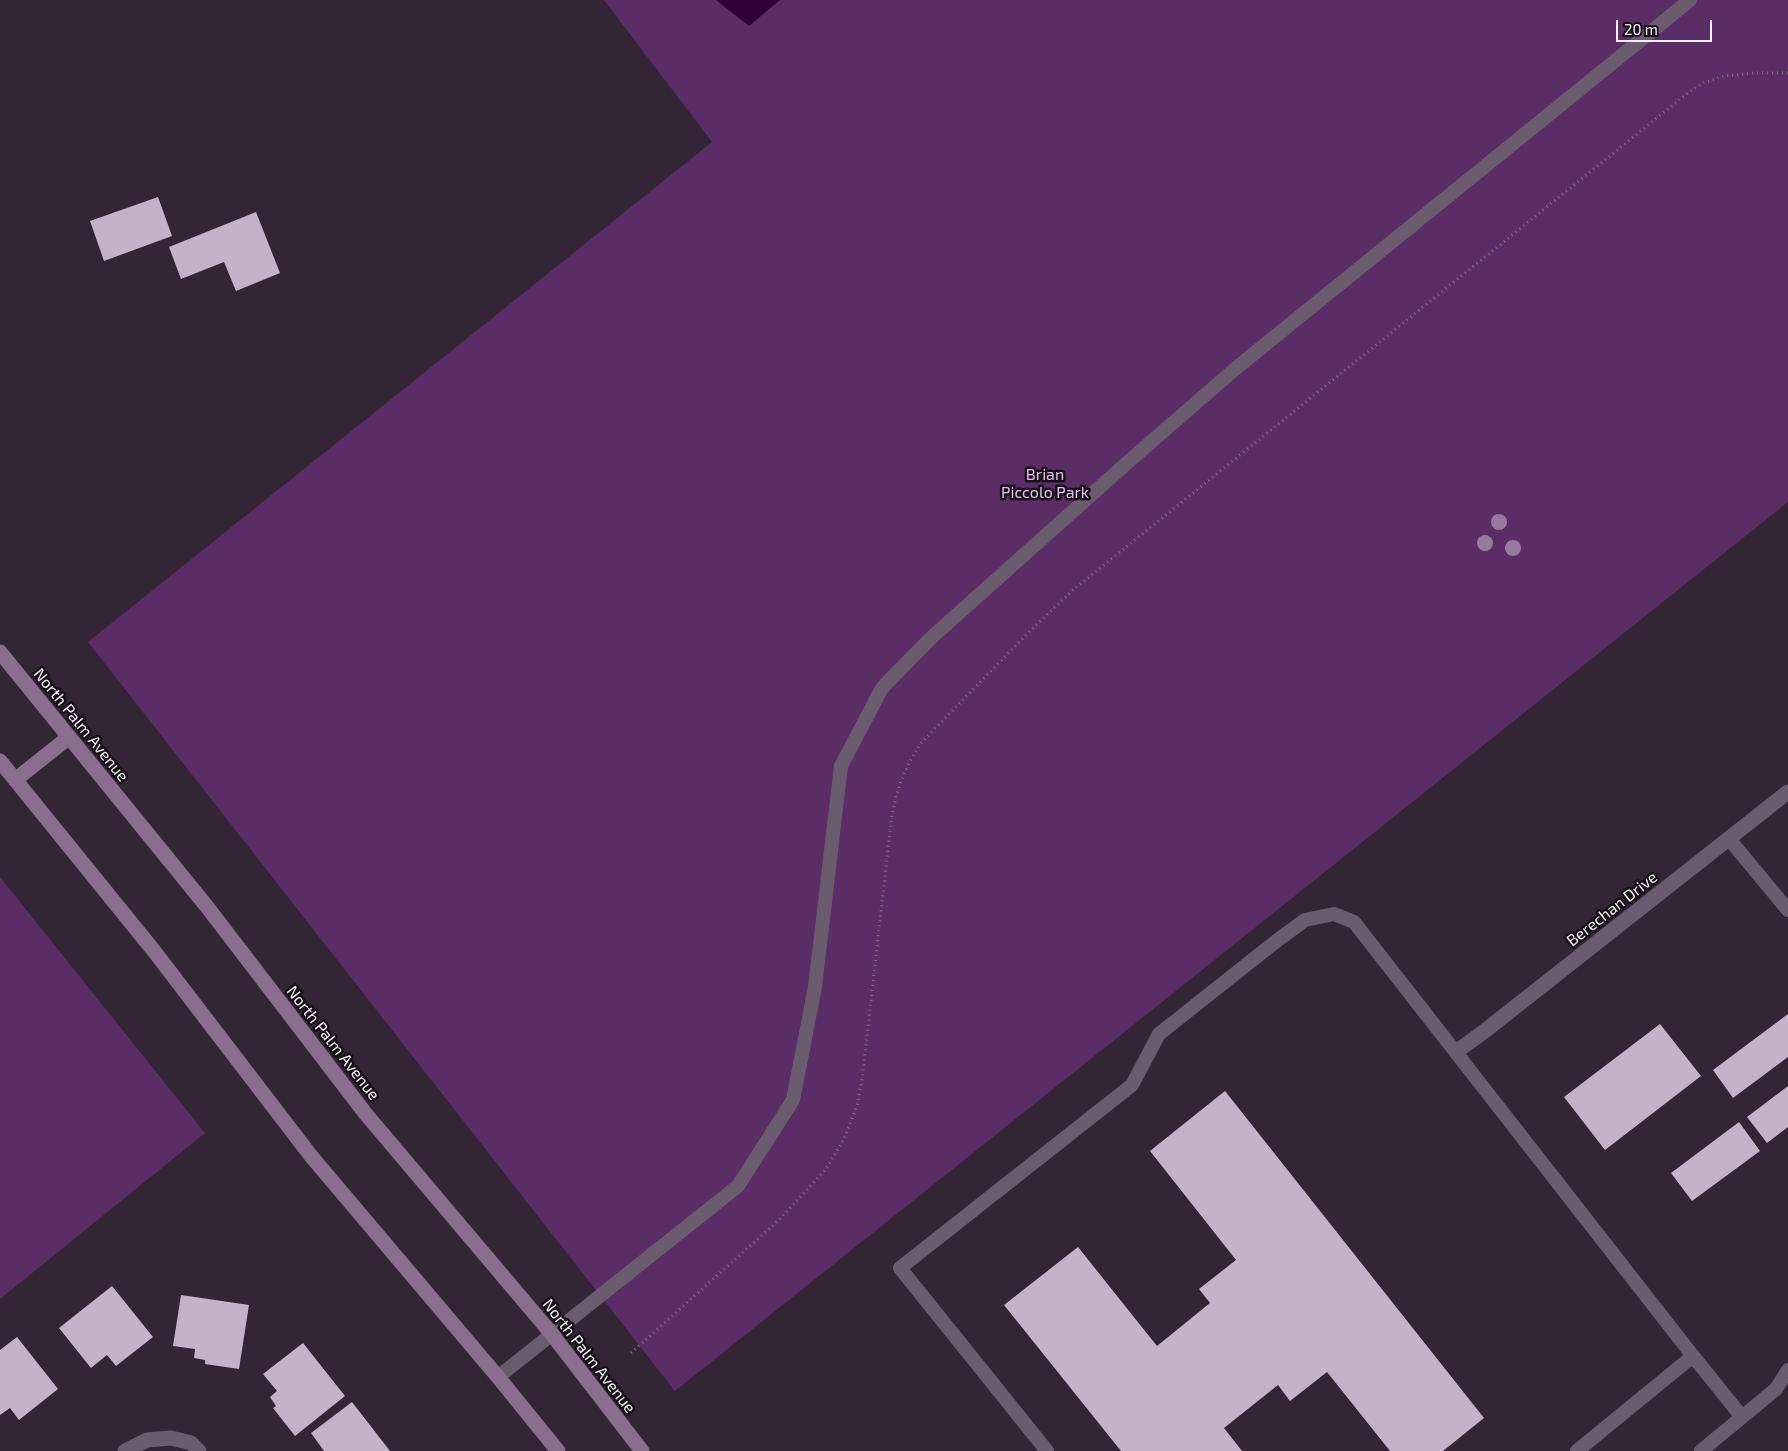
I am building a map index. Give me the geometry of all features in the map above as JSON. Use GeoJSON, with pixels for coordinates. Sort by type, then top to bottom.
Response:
{"type":"FeatureCollection","features":[{"type":"Feature","properties":{"kind":"main road","name":"North Palm Avenue"},"geometry":{"type":"LineString","coordinates":[[0,652],[208,908],[365,1113],[551,1333],[642,1451]]}},
{"type":"Feature","properties":{"kind":"main road"},"geometry":{"type":"LineString","coordinates":[[15,780],[68,738]]}},
{"type":"Feature","properties":{"kind":"main road"},"geometry":{"type":"LineString","coordinates":[[0,761],[154,951],[311,1156],[498,1377],[558,1451]]}},
{"type":"Feature","properties":{"kind":"street","name":"Berechan Drive"},"geometry":{"type":"LineString","coordinates":[[1456,1052],[1788,792]]}},
{"type":"Feature","properties":{"kind":"street"},"geometry":{"type":"LineString","coordinates":[[125,1451],[146,1440],[171,1438],[191,1443],[199,1451]]}},
{"type":"Feature","properties":{"kind":"lane"},"geometry":{"type":"LineString","coordinates":[[498,1377],[738,1186],[793,1100],[816,987],[841,766],[882,688],[932,636],[1227,376],[1690,0]]}},
{"type":"Feature","properties":{"kind":"lane"},"geometry":{"type":"LineString","coordinates":[[1729,839],[1788,910]]}},
{"type":"Feature","properties":{"kind":"lane"},"geometry":{"type":"LineString","coordinates":[[1047,1451],[900,1268],[1132,1085],[1159,1034],[1305,920],[1334,914],[1354,922],[1692,1356],[1742,1417]]}},
{"type":"Feature","properties":{"kind":"lane"},"geometry":{"type":"LineString","coordinates":[[1577,1451],[1692,1356]]}},
{"type":"Feature","properties":{"kind":"lane"},"geometry":{"type":"LineString","coordinates":[[1701,1451],[1776,1389],[1788,1370]]}},
{"type":"Feature","properties":{"kind":"path"},"geometry":{"type":"LineString","coordinates":[[631,1353],[780,1219],[826,1169],[843,1142],[858,1106],[862,1080],[892,814],[899,786],[909,763],[921,743],[1030,631],[1073,590],[1689,92],[1703,83],[1724,76],[1788,73]]}},
{"type":"Feature","properties":{"kind":"green space","name":"Brian Piccolo Park"},"geometry":{"type":"Polygon","coordinates":[[[604,0],[1788,0],[1788,502],[675,1391],[88,642],[712,142],[604,0]]]}},
{"type":"Feature","properties":{"kind":"green space"},"geometry":{"type":"Polygon","coordinates":[[[0,877],[205,1133],[0,1299],[0,877]]]}},
{"type":"Feature","properties":{"kind":"shaded area"},"geometry":{"type":"Polygon","coordinates":[[[716,0],[780,0],[749,26],[716,0]]]}},
{"type":"Feature","properties":{"kind":"building"},"geometry":{"type":"Polygon","coordinates":[[[158,197],[172,236],[104,261],[90,221],[158,197]]]}},
{"type":"Feature","properties":{"kind":"building"},"geometry":{"type":"Polygon","coordinates":[[[256,212],[280,273],[236,291],[224,262],[181,279],[169,247],[256,212]]]}},
{"type":"Feature","properties":{"kind":"building"},"geometry":{"type":"Polygon","coordinates":[[[1788,1014],[1788,1057],[1733,1098],[1713,1070],[1788,1014]]]}},
{"type":"Feature","properties":{"kind":"building"},"geometry":{"type":"Polygon","coordinates":[[[1660,1024],[1701,1076],[1605,1150],[1564,1097],[1660,1024]]]}},
{"type":"Feature","properties":{"kind":"building"},"geometry":{"type":"Polygon","coordinates":[[[1788,1086],[1788,1127],[1767,1143],[1747,1117],[1788,1086]]]}},
{"type":"Feature","properties":{"kind":"building"},"geometry":{"type":"Polygon","coordinates":[[[1225,1091],[1484,1418],[1443,1451],[1390,1451],[1327,1372],[1290,1401],[1278,1385],[1224,1428],[1242,1451],[1121,1451],[1004,1305],[1078,1247],[1157,1346],[1210,1303],[1199,1289],[1236,1260],[1150,1151],[1225,1091]]]}},
{"type":"Feature","properties":{"kind":"building"},"geometry":{"type":"Polygon","coordinates":[[[1739,1122],[1760,1151],[1692,1201],[1671,1173],[1739,1122]]]}},
{"type":"Feature","properties":{"kind":"building"},"geometry":{"type":"Polygon","coordinates":[[[112,1286],[153,1337],[116,1366],[107,1355],[91,1368],[59,1328],[112,1286]]]}},
{"type":"Feature","properties":{"kind":"building"},"geometry":{"type":"Polygon","coordinates":[[[181,1295],[249,1305],[239,1369],[205,1364],[205,1360],[194,1358],[195,1349],[173,1346],[181,1295]]]}},
{"type":"Feature","properties":{"kind":"building"},"geometry":{"type":"Polygon","coordinates":[[[17,1337],[58,1389],[19,1420],[10,1408],[0,1415],[0,1350],[17,1337]]]}},
{"type":"Feature","properties":{"kind":"building"},"geometry":{"type":"Polygon","coordinates":[[[303,1343],[345,1396],[295,1436],[273,1408],[276,1406],[270,1397],[277,1391],[263,1374],[303,1343]]]}},
{"type":"Feature","properties":{"kind":"building"},"geometry":{"type":"Polygon","coordinates":[[[352,1402],[390,1451],[324,1451],[311,1433],[352,1402]]]}}]}
